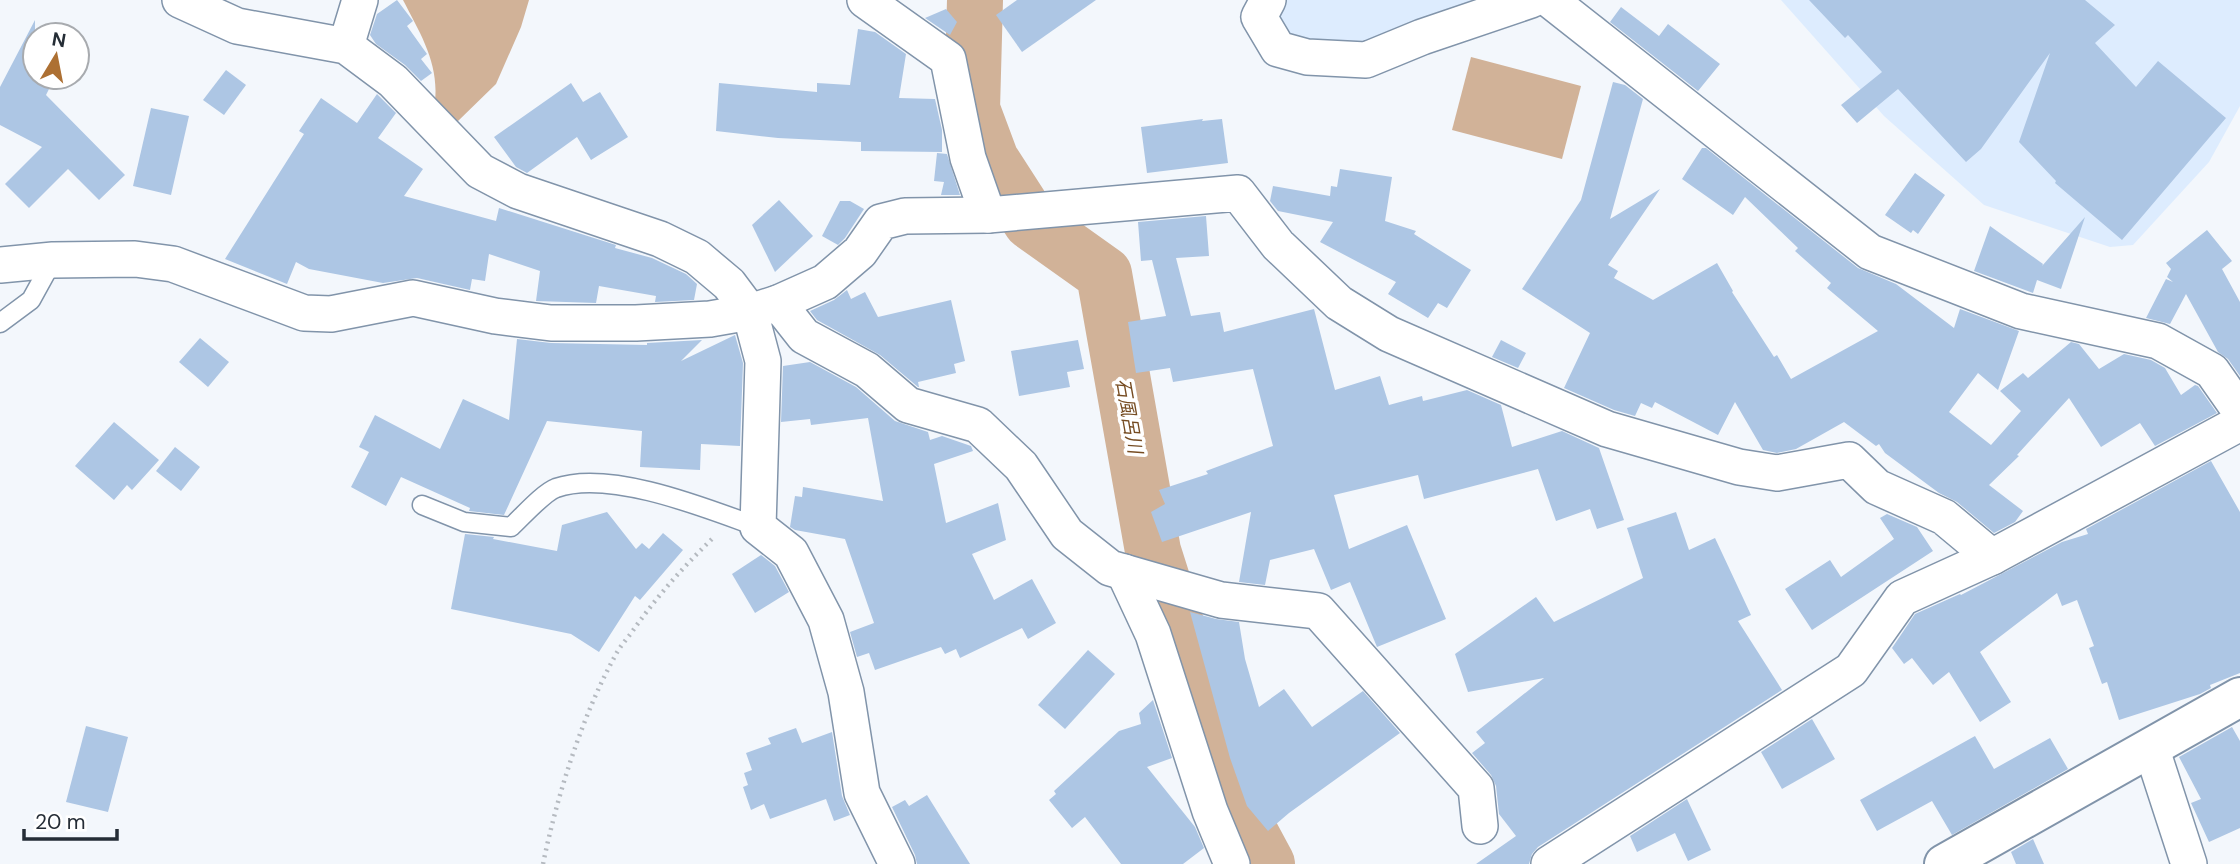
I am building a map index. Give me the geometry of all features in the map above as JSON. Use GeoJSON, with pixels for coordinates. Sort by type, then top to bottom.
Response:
{"type":"FeatureCollection","features":[{"type":"Feature","properties":{"kind":"street"},"geometry":{"type":"LineString","coordinates":[[180,0],[237,26],[346,46],[393,80],[480,171],[518,191],[660,239],[697,257],[729,284],[804,336],[867,370],[908,405],[978,425],[1021,466],[1067,534],[1110,568],[1221,600],[1318,611],[1476,788],[1480,826]]}},
{"type":"Feature","properties":{"kind":"street"},"geometry":{"type":"LineString","coordinates":[[346,46],[360,0]]}},
{"type":"Feature","properties":{"kind":"street"},"geometry":{"type":"LineString","coordinates":[[865,0],[948,60],[968,158],[992,214]]}},
{"type":"Feature","properties":{"kind":"street"},"geometry":{"type":"LineString","coordinates":[[1268,0],[1259,16],[1278,49],[1307,57],[1366,60],[1422,37],[1531,0]]}},
{"type":"Feature","properties":{"kind":"street"},"geometry":{"type":"LineString","coordinates":[[1550,0],[1870,252],[2021,311],[2158,341],[2212,371],[2240,411]]}},
{"type":"Feature","properties":{"kind":"street"},"geometry":{"type":"LineString","coordinates":[[0,265],[53,260],[135,259],[173,264],[304,313],[331,314],[413,298],[495,316],[551,323],[636,323],[710,318],[764,307],[825,282],[860,252],[881,222],[905,216],[992,214],[1238,193],[1278,245],[1339,303],[1389,334],[1607,429],[1739,467],[1777,473],[1849,460],[1877,487],[1944,517],[1992,557]]}},
{"type":"Feature","properties":{"kind":"street"},"geometry":{"type":"LineString","coordinates":[[764,307],[763,361],[746,522],[791,553],[827,620],[846,692],[862,793],[897,864]]}},
{"type":"Feature","properties":{"kind":"street"},"geometry":{"type":"LineString","coordinates":[[1549,864],[1851,670],[1902,598],[1992,557],[2240,423]]}},
{"type":"Feature","properties":{"kind":"street"},"geometry":{"type":"LineString","coordinates":[[1134,575],[1210,811],[1232,864]]}},
{"type":"Feature","properties":{"kind":"street"},"geometry":{"type":"LineString","coordinates":[[1944,864],[2240,696]]}},
{"type":"Feature","properties":{"kind":"street"},"geometry":{"type":"LineString","coordinates":[[2151,747],[2189,864]]}},
{"type":"Feature","properties":{"kind":"lane"},"geometry":{"type":"LineString","coordinates":[[0,323],[31,300],[53,260]]}},
{"type":"Feature","properties":{"kind":"lane"},"geometry":{"type":"LineString","coordinates":[[422,505],[464,522],[512,527],[553,489],[582,482],[633,488],[746,522]]}},
{"type":"Feature","properties":{"kind":"path"},"geometry":{"type":"LineString","coordinates":[[543,864],[581,733],[616,654],[652,603],[684,566],[746,522]]}},
{"type":"Feature","properties":{"kind":"shaded area"},"geometry":{"type":"Polygon","coordinates":[[[403,0],[529,0],[521,27],[496,84],[457,122],[435,101],[431,61],[422,36],[403,0]]]}},
{"type":"Feature","properties":{"kind":"shaded area"},"geometry":{"type":"Polygon","coordinates":[[[1283,0],[1491,0],[1359,49],[1301,49],[1278,24],[1283,0]]]}},
{"type":"Feature","properties":{"kind":"shaded area"},"geometry":{"type":"Polygon","coordinates":[[[1781,0],[2240,0],[2240,106],[2209,162],[2133,245],[2110,247],[1984,205],[1884,116],[1781,0]]]}},
{"type":"Feature","properties":{"kind":"shaded area"},"geometry":{"type":"Polygon","coordinates":[[[1471,57],[1581,86],[1562,159],[1452,130],[1471,57]]]}},
{"type":"Feature","properties":{"kind":"building"},"geometry":{"type":"Polygon","coordinates":[[[397,0],[413,21],[407,26],[427,54],[421,59],[432,73],[421,81],[405,65],[376,44],[370,35],[377,14],[397,0]]]}},
{"type":"Feature","properties":{"kind":"building"},"geometry":{"type":"Polygon","coordinates":[[[1017,0],[1096,0],[1022,52],[996,15],[1017,0]]]}},
{"type":"Feature","properties":{"kind":"building"},"geometry":{"type":"Polygon","coordinates":[[[1809,0],[2085,0],[2115,25],[2095,43],[2136,87],[2158,61],[2226,118],[2122,240],[2055,183],[2019,142],[2050,53],[1981,149],[1966,162],[1898,89],[1857,123],[1841,105],[1882,72],[1848,35],[1845,38],[1809,0]]]}},
{"type":"Feature","properties":{"kind":"building"},"geometry":{"type":"Polygon","coordinates":[[[1621,7],[1659,36],[1668,24],[1720,64],[1698,91],[1610,22],[1621,7]]]}},
{"type":"Feature","properties":{"kind":"building"},"geometry":{"type":"Polygon","coordinates":[[[946,9],[957,22],[950,35],[925,18],[946,9]]]}},
{"type":"Feature","properties":{"kind":"building"},"geometry":{"type":"Polygon","coordinates":[[[858,29],[875,32],[906,54],[899,98],[935,99],[942,130],[942,152],[861,151],[861,142],[778,138],[716,131],[719,83],[817,92],[817,83],[850,85],[858,29]]]}},
{"type":"Feature","properties":{"kind":"building"},"geometry":{"type":"Polygon","coordinates":[[[21,47],[21,91],[48,91],[46,95],[125,175],[99,200],[68,169],[29,208],[5,184],[42,147],[0,125],[0,87],[21,47]]]}},
{"type":"Feature","properties":{"kind":"building"},"geometry":{"type":"Polygon","coordinates":[[[226,70],[246,85],[224,115],[203,100],[226,70]]]}},
{"type":"Feature","properties":{"kind":"building"},"geometry":{"type":"Polygon","coordinates":[[[1613,82],[1625,85],[1643,99],[1610,219],[1660,189],[1608,265],[1618,271],[1614,278],[1653,300],[1717,263],[1732,292],[1791,379],[1878,331],[1827,288],[1831,283],[1795,251],[1798,248],[1745,197],[1733,215],[1682,179],[1702,148],[1706,148],[1858,268],[1896,284],[1954,328],[1960,309],[2019,331],[1998,390],[1978,373],[1949,412],[1991,445],[2021,411],[2000,391],[2023,373],[2028,378],[2071,342],[2079,344],[2099,369],[2124,354],[2151,360],[2165,368],[2181,395],[2195,385],[2198,386],[2217,413],[2155,446],[2140,423],[2101,447],[2069,398],[2017,455],[2019,456],[1989,485],[2023,511],[2015,522],[1994,533],[1957,502],[1939,493],[1885,453],[1879,444],[1876,446],[1844,422],[1796,449],[1777,453],[1763,450],[1735,402],[1718,435],[1655,402],[1652,408],[1641,403],[1635,416],[1614,410],[1564,388],[1590,333],[1522,289],[1581,200],[1613,82]]]}},
{"type":"Feature","properties":{"kind":"building"},"geometry":{"type":"Polygon","coordinates":[[[571,83],[583,102],[600,92],[628,137],[591,160],[577,137],[527,173],[516,167],[494,137],[571,83]]]}},
{"type":"Feature","properties":{"kind":"building"},"geometry":{"type":"Polygon","coordinates":[[[377,94],[396,113],[378,138],[423,169],[404,196],[496,221],[499,208],[616,245],[615,248],[652,258],[686,274],[697,284],[694,300],[655,302],[656,296],[599,286],[596,303],[536,301],[540,271],[489,254],[485,281],[472,279],[470,290],[417,278],[383,283],[309,269],[296,262],[287,284],[225,259],[304,134],[299,131],[321,98],[357,123],[377,94]]]}},
{"type":"Feature","properties":{"kind":"building"},"geometry":{"type":"Polygon","coordinates":[[[151,108],[189,116],[171,195],[133,186],[151,108]]]}},
{"type":"Feature","properties":{"kind":"building"},"geometry":{"type":"Polygon","coordinates":[[[1203,119],[1202,121],[1222,119],[1228,163],[1147,173],[1141,127],[1203,119]]]}},
{"type":"Feature","properties":{"kind":"building"},"geometry":{"type":"Polygon","coordinates":[[[937,153],[947,154],[960,195],[941,195],[944,182],[934,181],[937,153]]]}},
{"type":"Feature","properties":{"kind":"building"},"geometry":{"type":"Polygon","coordinates":[[[1340,169],[1392,177],[1385,221],[1416,231],[1414,234],[1471,270],[1447,308],[1438,303],[1428,318],[1388,294],[1396,282],[1320,242],[1333,222],[1278,211],[1270,201],[1273,186],[1330,196],[1331,186],[1337,187],[1340,169]]]}},
{"type":"Feature","properties":{"kind":"building"},"geometry":{"type":"Polygon","coordinates":[[[1915,173],[1945,195],[1918,234],[1913,230],[1911,233],[1885,215],[1915,173]]]}},
{"type":"Feature","properties":{"kind":"building"},"geometry":{"type":"Polygon","coordinates":[[[779,200],[813,236],[775,272],[752,225],[779,200]]]}},
{"type":"Feature","properties":{"kind":"building"},"geometry":{"type":"Polygon","coordinates":[[[840,201],[850,201],[864,209],[838,245],[822,236],[840,201]]]}},
{"type":"Feature","properties":{"kind":"building"},"geometry":{"type":"Polygon","coordinates":[[[1206,216],[1209,256],[1176,258],[1191,316],[1220,312],[1224,332],[1314,309],[1335,390],[1380,376],[1389,405],[1422,396],[1423,401],[1467,390],[1501,405],[1512,447],[1562,431],[1599,448],[1624,520],[1597,529],[1590,509],[1556,521],[1538,469],[1424,499],[1418,475],[1334,495],[1349,549],[1407,525],[1446,619],[1377,647],[1350,582],[1331,590],[1314,549],[1270,560],[1265,585],[1239,582],[1251,512],[1162,542],[1151,512],[1165,504],[1159,490],[1208,474],[1206,471],[1273,446],[1253,369],[1173,382],[1170,368],[1136,373],[1128,322],[1166,316],[1152,260],[1141,261],[1138,222],[1206,216]]]}},
{"type":"Feature","properties":{"kind":"building"},"geometry":{"type":"Polygon","coordinates":[[[2085,217],[2061,289],[2037,280],[2033,293],[1974,271],[1990,226],[2043,264],[2042,266],[2085,217]]]}},
{"type":"Feature","properties":{"kind":"building"},"geometry":{"type":"Polygon","coordinates":[[[2207,230],[2232,261],[2222,269],[2240,302],[2240,376],[2228,359],[2218,352],[2186,294],[2170,324],[2146,318],[2166,279],[2173,282],[2167,277],[2171,269],[2166,263],[2207,230]]]}},
{"type":"Feature","properties":{"kind":"building"},"geometry":{"type":"Polygon","coordinates":[[[847,290],[851,299],[865,292],[878,317],[951,300],[965,361],[954,364],[956,373],[918,382],[918,387],[880,355],[817,320],[810,311],[834,300],[847,290]]]}},
{"type":"Feature","properties":{"kind":"building"},"geometry":{"type":"Polygon","coordinates":[[[735,335],[743,363],[740,446],[701,444],[700,470],[640,467],[642,431],[547,421],[504,515],[469,511],[470,508],[401,477],[386,506],[351,487],[369,452],[359,447],[375,415],[440,449],[463,399],[509,420],[517,339],[551,343],[647,345],[702,340],[681,361],[735,335]]]}},
{"type":"Feature","properties":{"kind":"building"},"geometry":{"type":"Polygon","coordinates":[[[200,338],[229,362],[208,387],[179,362],[200,338]]]}},
{"type":"Feature","properties":{"kind":"building"},"geometry":{"type":"Polygon","coordinates":[[[1078,340],[1084,369],[1067,372],[1070,387],[1019,396],[1011,351],[1078,340]]]}},
{"type":"Feature","properties":{"kind":"building"},"geometry":{"type":"Polygon","coordinates":[[[1501,340],[1526,353],[1518,368],[1492,357],[1501,340]]]}},
{"type":"Feature","properties":{"kind":"building"},"geometry":{"type":"Polygon","coordinates":[[[810,362],[856,387],[895,421],[928,432],[930,440],[942,436],[971,446],[973,451],[934,464],[946,523],[998,503],[1006,540],[972,554],[994,600],[1032,579],[1056,623],[1028,639],[1022,628],[960,658],[956,649],[945,654],[941,647],[875,670],[869,653],[857,657],[850,632],[874,623],[845,539],[790,527],[795,496],[802,497],[803,487],[883,501],[868,418],[811,425],[810,419],[781,422],[783,366],[810,362]]]}},
{"type":"Feature","properties":{"kind":"building"},"geometry":{"type":"Polygon","coordinates":[[[114,422],[159,460],[132,490],[127,485],[114,500],[75,466],[114,422]]]}},
{"type":"Feature","properties":{"kind":"building"},"geometry":{"type":"Polygon","coordinates":[[[175,447],[200,467],[181,491],[156,471],[175,447]]]}},
{"type":"Feature","properties":{"kind":"building"},"geometry":{"type":"Polygon","coordinates":[[[2211,461],[2240,512],[2240,673],[2210,685],[2211,688],[2200,694],[2119,720],[2107,682],[2102,684],[2089,648],[2094,646],[2077,600],[2062,606],[2057,593],[1980,652],[2011,702],[1980,722],[1949,672],[1933,685],[1912,658],[1904,664],[1892,648],[1915,614],[1961,595],[2062,542],[2088,534],[2086,529],[2211,461]]]}},
{"type":"Feature","properties":{"kind":"building"},"geometry":{"type":"Polygon","coordinates":[[[607,512],[636,549],[642,543],[649,549],[663,533],[683,550],[640,600],[635,596],[599,652],[571,634],[451,609],[465,534],[494,537],[493,539],[557,551],[562,525],[607,512]]]}},
{"type":"Feature","properties":{"kind":"building"},"geometry":{"type":"Polygon","coordinates":[[[1676,512],[1689,550],[1715,538],[1751,615],[1738,621],[1782,690],[1538,847],[1529,864],[1476,864],[1516,836],[1499,814],[1496,786],[1491,775],[1472,753],[1485,743],[1476,732],[1544,678],[1468,692],[1455,654],[1536,597],[1554,622],[1643,578],[1627,528],[1676,512]]]}},
{"type":"Feature","properties":{"kind":"building"},"geometry":{"type":"Polygon","coordinates":[[[1887,514],[1917,527],[1933,551],[1812,630],[1785,589],[1830,560],[1841,577],[1894,539],[1880,518],[1887,514]]]}},
{"type":"Feature","properties":{"kind":"building"},"geometry":{"type":"Polygon","coordinates":[[[761,555],[775,566],[789,592],[755,613],[732,574],[761,555]]]}},
{"type":"Feature","properties":{"kind":"building"},"geometry":{"type":"Polygon","coordinates":[[[1190,612],[1239,622],[1245,659],[1259,707],[1284,689],[1312,727],[1363,691],[1400,733],[1268,831],[1247,806],[1230,758],[1190,612]]]}},
{"type":"Feature","properties":{"kind":"building"},"geometry":{"type":"Polygon","coordinates":[[[1088,650],[1115,674],[1065,729],[1038,705],[1088,650]]]}},
{"type":"Feature","properties":{"kind":"building"},"geometry":{"type":"Polygon","coordinates":[[[1153,700],[1172,758],[1147,767],[1195,827],[1204,848],[1183,864],[1121,864],[1085,817],[1072,828],[1049,800],[1056,794],[1054,791],[1119,731],[1141,724],[1139,713],[1153,700]]]}},
{"type":"Feature","properties":{"kind":"building"},"geometry":{"type":"Polygon","coordinates":[[[1812,719],[1835,759],[1782,789],[1761,752],[1812,719]]]}},
{"type":"Feature","properties":{"kind":"building"},"geometry":{"type":"Polygon","coordinates":[[[86,726],[128,737],[108,812],[66,802],[86,726]]]}},
{"type":"Feature","properties":{"kind":"building"},"geometry":{"type":"Polygon","coordinates":[[[2232,727],[2240,741],[2240,828],[2209,842],[2191,803],[2201,799],[2179,757],[2232,727]]]}},
{"type":"Feature","properties":{"kind":"building"},"geometry":{"type":"Polygon","coordinates":[[[796,728],[802,743],[832,732],[842,796],[850,815],[834,821],[826,799],[770,819],[764,804],[751,810],[743,787],[748,785],[744,773],[752,770],[746,753],[771,744],[768,738],[796,728]]]}},
{"type":"Feature","properties":{"kind":"building"},"geometry":{"type":"Polygon","coordinates":[[[1975,736],[1994,769],[2050,738],[2068,769],[1952,835],[1932,801],[1877,831],[1860,800],[1975,736]]]}},
{"type":"Feature","properties":{"kind":"building"},"geometry":{"type":"Polygon","coordinates":[[[927,795],[970,864],[917,864],[892,807],[905,800],[909,806],[927,795]]]}},
{"type":"Feature","properties":{"kind":"building"},"geometry":{"type":"Polygon","coordinates":[[[1687,799],[1711,850],[1688,861],[1675,833],[1637,852],[1630,836],[1687,799]]]}},
{"type":"Feature","properties":{"kind":"building"},"geometry":{"type":"Polygon","coordinates":[[[2033,839],[2044,864],[2016,864],[2011,852],[2033,839]]]}},
{"type":"Feature","properties":{"kind":"waterway","name":"石風呂川"},"geometry":{"type":"LineString","coordinates":[[975,0],[972,109],[991,160],[1031,222],[1104,274],[1153,551],[1231,797],[1267,864]]}}]}
